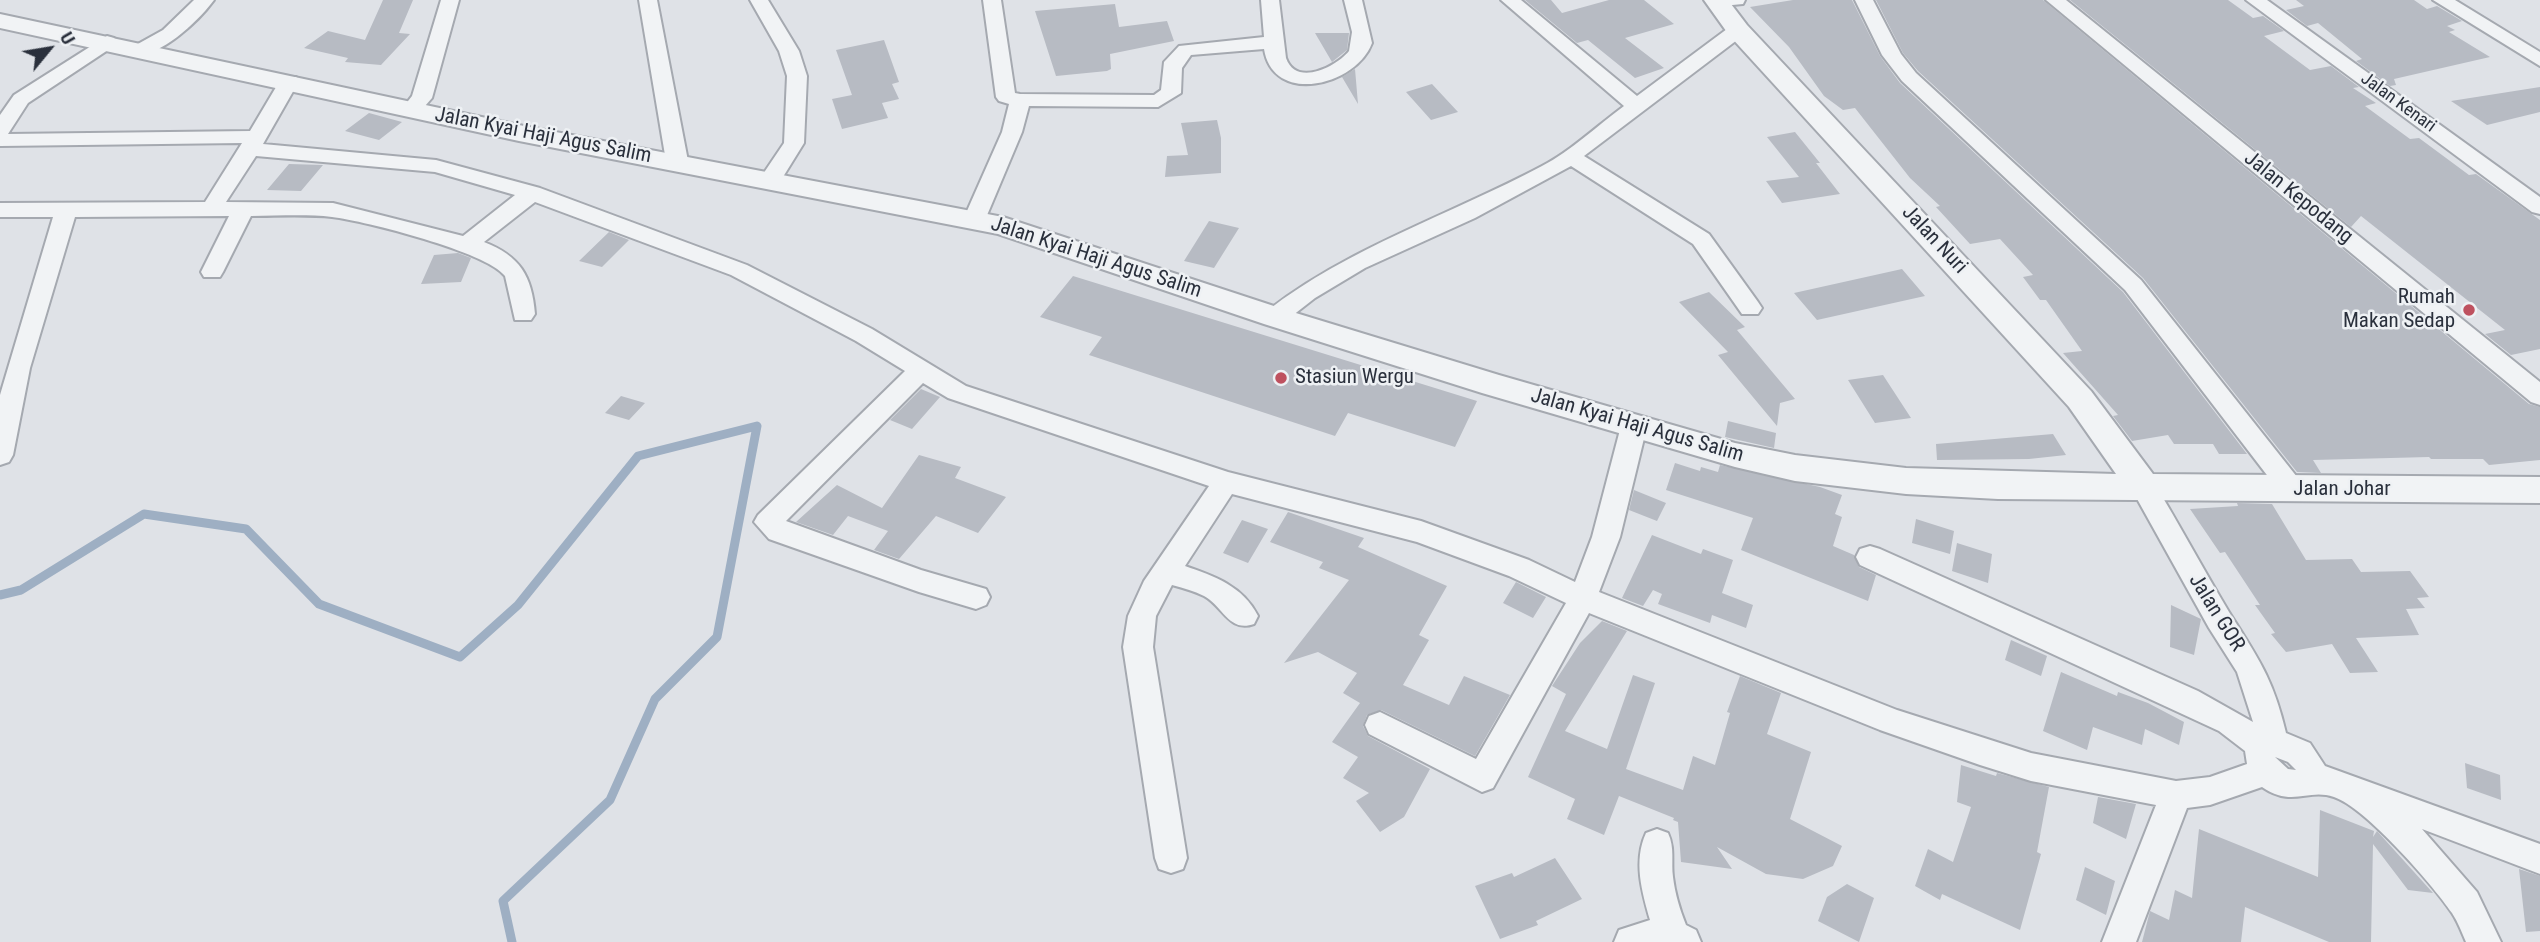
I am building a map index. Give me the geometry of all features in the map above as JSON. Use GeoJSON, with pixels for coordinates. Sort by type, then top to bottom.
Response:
{"type":"FeatureCollection","features":[{"type":"Feature","properties":{"kind":"street"},"geometry":{"type":"LineString","coordinates":[[143,49],[170,34],[205,0]]}},
{"type":"Feature","properties":{"kind":"street"},"geometry":{"type":"LineString","coordinates":[[411,110],[422,98],[450,0]]}},
{"type":"Feature","properties":{"kind":"street"},"geometry":{"type":"LineString","coordinates":[[648,0],[677,161]]}},
{"type":"Feature","properties":{"kind":"street"},"geometry":{"type":"LineString","coordinates":[[759,0],[789,51],[796,76],[794,143],[770,180]]}},
{"type":"Feature","properties":{"kind":"street"},"geometry":{"type":"LineString","coordinates":[[992,0],[1006,97],[1020,100],[1158,101],[1171,93],[1173,59],[1177,54],[1186,50],[1273,42]]}},
{"type":"Feature","properties":{"kind":"street"},"geometry":{"type":"LineString","coordinates":[[1270,0],[1273,42],[1280,67],[1293,77],[1306,80],[1342,67],[1359,52],[1362,43],[1353,0]]}},
{"type":"Feature","properties":{"kind":"street"},"geometry":{"type":"LineString","coordinates":[[1510,0],[1637,106]]}},
{"type":"Feature","properties":{"kind":"street"},"geometry":{"type":"LineString","coordinates":[[1864,0],[1892,55],[1909,77],[2133,285],[2292,489]]}},
{"type":"Feature","properties":{"kind":"street","name":"Jalan Kepodang"},"geometry":{"type":"LineString","coordinates":[[2055,0],[2540,396]]}},
{"type":"Feature","properties":{"kind":"street","name":"Jalan Kenari"},"geometry":{"type":"LineString","coordinates":[[2255,0],[2540,207]]}},
{"type":"Feature","properties":{"kind":"street"},"geometry":{"type":"LineString","coordinates":[[2442,0],[2540,60]]}},
{"type":"Feature","properties":{"kind":"street","name":"Jalan Nuri"},"geometry":{"type":"LineString","coordinates":[[1723,1],[1738,30],[2080,399],[2144,488]]}},
{"type":"Feature","properties":{"kind":"street","name":"Jalan Kyai Haji Agus Salim"},"geometry":{"type":"LineString","coordinates":[[0,21],[143,49],[519,133],[677,161],[1003,226],[1275,317],[1735,455],[1795,468],[1932,482],[2144,488]]}},
{"type":"Feature","properties":{"kind":"street"},"geometry":{"type":"LineString","coordinates":[[1275,317],[1307,292],[1357,263],[1531,181],[1570,156],[1738,30]]}},
{"type":"Feature","properties":{"kind":"street"},"geometry":{"type":"LineString","coordinates":[[0,130],[27,94],[107,42]]}},
{"type":"Feature","properties":{"kind":"street"},"geometry":{"type":"LineString","coordinates":[[211,209],[289,81]]}},
{"type":"Feature","properties":{"kind":"street"},"geometry":{"type":"LineString","coordinates":[[974,220],[1012,132],[1020,100]]}},
{"type":"Feature","properties":{"kind":"street"},"geometry":{"type":"LineString","coordinates":[[0,140],[253,143],[436,166],[532,193],[739,270],[864,335],[957,392],[1226,482],[1421,532],[1519,568],[1583,598],[1891,721],[1980,751],[2031,767],[2176,795],[2210,791],[2267,754],[2298,751],[2308,761],[2312,776],[2354,789],[2540,859]]}},
{"type":"Feature","properties":{"kind":"street"},"geometry":{"type":"LineString","coordinates":[[1570,156],[1701,239],[1750,308]]}},
{"type":"Feature","properties":{"kind":"street"},"geometry":{"type":"LineString","coordinates":[[467,244],[532,193]]}},
{"type":"Feature","properties":{"kind":"street"},"geometry":{"type":"LineString","coordinates":[[0,455],[18,368],[67,208]]}},
{"type":"Feature","properties":{"kind":"street"},"geometry":{"type":"LineString","coordinates":[[212,272],[243,209]]}},
{"type":"Feature","properties":{"kind":"street"},"geometry":{"type":"LineString","coordinates":[[0,210],[333,210],[467,244],[515,270],[523,288],[523,314]]}},
{"type":"Feature","properties":{"kind":"street"},"geometry":{"type":"LineString","coordinates":[[920,371],[768,522],[779,531],[919,581],[976,597]]}},
{"type":"Feature","properties":{"kind":"street"},"geometry":{"type":"LineString","coordinates":[[1380,725],[1482,778],[1583,598],[1606,537],[1634,426]]}},
{"type":"Feature","properties":{"kind":"street"},"geometry":{"type":"LineString","coordinates":[[1171,859],[1138,647],[1142,616],[1167,571],[1226,482]]}},
{"type":"Feature","properties":{"kind":"street","name":"Jalan Johar"},"geometry":{"type":"LineString","coordinates":[[2144,488],[2540,491]]}},
{"type":"Feature","properties":{"kind":"street","name":"Jalan GOR"},"geometry":{"type":"LineString","coordinates":[[2144,488],[2219,620],[2250,667],[2263,700],[2267,754]]}},
{"type":"Feature","properties":{"kind":"street"},"geometry":{"type":"LineString","coordinates":[[1870,557],[2187,700],[2230,722],[2267,754]]}},
{"type":"Feature","properties":{"kind":"street"},"geometry":{"type":"LineString","coordinates":[[1167,571],[1216,590],[1244,616]]}},
{"type":"Feature","properties":{"kind":"street"},"geometry":{"type":"LineString","coordinates":[[2354,789],[2393,823],[2441,872],[2465,903],[2484,942]]}},
{"type":"Feature","properties":{"kind":"street"},"geometry":{"type":"LineString","coordinates":[[2119,942],[2176,795]]}},
{"type":"Feature","properties":{"kind":"street"},"geometry":{"type":"LineString","coordinates":[[1657,844],[1654,869],[1656,888],[1678,938]]}},
{"type":"Feature","properties":{"kind":"street"},"geometry":{"type":"LineString","coordinates":[[1631,942],[1665,933],[1678,938]]}},
{"type":"Feature","properties":{"kind":"building"},"geometry":{"type":"Polygon","coordinates":[[[383,0],[413,0],[399,33],[410,34],[381,65],[345,62],[348,58],[304,48],[328,31],[365,40],[383,0]]]}},
{"type":"Feature","properties":{"kind":"building"},"geometry":{"type":"Polygon","coordinates":[[[1525,0],[1551,0],[1562,13],[1609,0],[1644,0],[1674,24],[1625,38],[1664,68],[1635,78],[1588,40],[1577,43],[1525,0]]]}},
{"type":"Feature","properties":{"kind":"building"},"geometry":{"type":"Polygon","coordinates":[[[1793,0],[1852,0],[1880,56],[1900,83],[2123,292],[2247,454],[2219,454],[2213,444],[2174,444],[2168,435],[2132,441],[2113,416],[2118,415],[2063,353],[2082,351],[2046,300],[2040,300],[2023,277],[2033,275],[2000,239],[1970,244],[1936,207],[1940,206],[1910,178],[1855,108],[1843,110],[1824,96],[1789,47],[1750,7],[1793,0]]]}},
{"type":"Feature","properties":{"kind":"building"},"geometry":{"type":"Polygon","coordinates":[[[1876,0],[2043,0],[2529,404],[2540,407],[2540,460],[2489,465],[2483,459],[2429,457],[2313,460],[2321,473],[2297,472],[2143,278],[1918,71],[1903,53],[1876,0]]]}},
{"type":"Feature","properties":{"kind":"building"},"geometry":{"type":"Polygon","coordinates":[[[2070,0],[2228,0],[2253,18],[2263,16],[2284,31],[2264,36],[2310,70],[2331,66],[2359,87],[2353,88],[2376,103],[2365,106],[2410,139],[2419,138],[2469,175],[2476,174],[2540,220],[2540,349],[2511,355],[2485,334],[2505,330],[2361,216],[2351,227],[2070,0]]]}},
{"type":"Feature","properties":{"kind":"building"},"geometry":{"type":"Polygon","coordinates":[[[2296,0],[2414,0],[2427,9],[2437,6],[2462,21],[2447,26],[2455,30],[2449,32],[2490,57],[2394,79],[2396,85],[2390,86],[2356,61],[2362,59],[2318,23],[2307,26],[2286,10],[2304,6],[2296,0]]]}},
{"type":"Feature","properties":{"kind":"building"},"geometry":{"type":"Polygon","coordinates":[[[1115,4],[1119,27],[1167,21],[1174,41],[1110,54],[1111,69],[1107,71],[1056,76],[1035,11],[1115,4]]]}},
{"type":"Feature","properties":{"kind":"building"},"geometry":{"type":"Polygon","coordinates":[[[1315,33],[1349,33],[1347,50],[1332,62],[1315,33]]]}},
{"type":"Feature","properties":{"kind":"building"},"geometry":{"type":"Polygon","coordinates":[[[884,40],[899,82],[892,84],[899,99],[882,103],[888,118],[842,129],[832,99],[852,95],[836,50],[884,40]]]}},
{"type":"Feature","properties":{"kind":"building"},"geometry":{"type":"Polygon","coordinates":[[[1355,69],[1358,104],[1342,77],[1355,69]]]}},
{"type":"Feature","properties":{"kind":"building"},"geometry":{"type":"Polygon","coordinates":[[[1432,84],[1458,112],[1431,120],[1406,92],[1432,84]]]}},
{"type":"Feature","properties":{"kind":"building"},"geometry":{"type":"Polygon","coordinates":[[[2540,87],[2540,112],[2487,125],[2451,101],[2540,87]]]}},
{"type":"Feature","properties":{"kind":"building"},"geometry":{"type":"Polygon","coordinates":[[[369,113],[402,122],[379,140],[345,131],[369,113]]]}},
{"type":"Feature","properties":{"kind":"building"},"geometry":{"type":"Polygon","coordinates":[[[1217,120],[1221,138],[1221,173],[1165,177],[1167,156],[1188,155],[1181,123],[1217,120]]]}},
{"type":"Feature","properties":{"kind":"building"},"geometry":{"type":"Polygon","coordinates":[[[1795,132],[1840,194],[1782,203],[1766,181],[1799,177],[1767,137],[1795,132]]]}},
{"type":"Feature","properties":{"kind":"building"},"geometry":{"type":"Polygon","coordinates":[[[289,164],[323,165],[301,191],[267,190],[289,164]]]}},
{"type":"Feature","properties":{"kind":"building"},"geometry":{"type":"Polygon","coordinates":[[[1209,221],[1239,228],[1214,268],[1184,261],[1209,221]]]}},
{"type":"Feature","properties":{"kind":"building"},"geometry":{"type":"Polygon","coordinates":[[[609,232],[629,240],[602,267],[579,261],[609,232]]]}},
{"type":"Feature","properties":{"kind":"building"},"geometry":{"type":"Polygon","coordinates":[[[458,253],[471,258],[461,282],[421,284],[434,255],[458,253]]]}},
{"type":"Feature","properties":{"kind":"building"},"geometry":{"type":"Polygon","coordinates":[[[1902,269],[1925,296],[1817,320],[1794,293],[1902,269]]]}},
{"type":"Feature","properties":{"kind":"building","name":"Stasiun Wergu"},"geometry":{"type":"Polygon","coordinates":[[[1073,276],[1477,401],[1455,447],[1348,413],[1335,436],[1089,355],[1102,337],[1040,317],[1073,276]]]}},
{"type":"Feature","properties":{"kind":"building"},"geometry":{"type":"Polygon","coordinates":[[[1709,292],[1745,327],[1737,330],[1795,399],[1780,403],[1777,426],[1718,355],[1728,352],[1679,302],[1709,292]]]}},
{"type":"Feature","properties":{"kind":"building"},"geometry":{"type":"Polygon","coordinates":[[[1883,375],[1911,418],[1875,423],[1848,380],[1883,375]]]}},
{"type":"Feature","properties":{"kind":"building"},"geometry":{"type":"Polygon","coordinates":[[[921,389],[940,397],[912,429],[890,420],[921,389]]]}},
{"type":"Feature","properties":{"kind":"building"},"geometry":{"type":"Polygon","coordinates":[[[621,396],[645,403],[629,420],[605,413],[621,396]]]}},
{"type":"Feature","properties":{"kind":"building"},"geometry":{"type":"Polygon","coordinates":[[[1728,421],[1776,433],[1774,448],[1725,437],[1728,421]]]}},
{"type":"Feature","properties":{"kind":"building"},"geometry":{"type":"Polygon","coordinates":[[[2053,434],[2066,455],[2029,459],[1937,460],[1936,444],[2053,434]]]}},
{"type":"Feature","properties":{"kind":"building"},"geometry":{"type":"Polygon","coordinates":[[[919,455],[961,467],[955,478],[1006,497],[978,533],[936,516],[899,559],[874,550],[888,531],[848,516],[833,535],[796,522],[837,485],[882,508],[919,455]]]}},
{"type":"Feature","properties":{"kind":"building"},"geometry":{"type":"Polygon","coordinates":[[[1675,463],[1700,471],[1701,467],[1718,472],[1720,465],[1820,487],[1842,495],[1835,514],[1842,517],[1833,546],[1854,555],[1859,567],[1876,575],[1868,601],[1741,550],[1753,518],[1666,490],[1675,463]]]}},
{"type":"Feature","properties":{"kind":"building"},"geometry":{"type":"Polygon","coordinates":[[[1634,490],[1666,503],[1657,521],[1629,510],[1634,490]]]}},
{"type":"Feature","properties":{"kind":"building"},"geometry":{"type":"Polygon","coordinates":[[[2237,503],[2272,504],[2306,560],[2352,559],[2361,572],[2410,571],[2429,597],[2417,598],[2425,608],[2406,609],[2419,635],[2356,638],[2378,672],[2350,673],[2332,644],[2286,652],[2271,634],[2275,633],[2255,605],[2260,605],[2225,552],[2220,553],[2190,509],[2238,506],[2237,503]]]}},
{"type":"Feature","properties":{"kind":"building"},"geometry":{"type":"Polygon","coordinates":[[[1288,512],[1364,538],[1358,547],[1447,586],[1419,635],[1429,640],[1403,685],[1449,705],[1464,676],[1510,695],[1475,756],[1381,710],[1367,715],[1363,726],[1368,736],[1430,769],[1404,817],[1380,832],[1356,801],[1369,793],[1343,778],[1358,757],[1332,742],[1360,703],[1343,693],[1357,673],[1318,652],[1284,663],[1349,580],[1319,568],[1323,562],[1270,542],[1288,512]]]}},
{"type":"Feature","properties":{"kind":"building"},"geometry":{"type":"Polygon","coordinates":[[[1916,519],[1954,531],[1950,554],[1912,543],[1916,519]]]}},
{"type":"Feature","properties":{"kind":"building"},"geometry":{"type":"Polygon","coordinates":[[[1242,520],[1268,529],[1248,563],[1223,553],[1242,520]]]}},
{"type":"Feature","properties":{"kind":"building"},"geometry":{"type":"Polygon","coordinates":[[[1652,535],[1701,554],[1703,549],[1733,560],[1722,593],[1753,605],[1746,628],[1712,615],[1710,623],[1658,604],[1662,594],[1653,590],[1643,606],[1622,598],[1652,535]]]}},
{"type":"Feature","properties":{"kind":"building"},"geometry":{"type":"Polygon","coordinates":[[[1957,543],[1992,554],[1988,583],[1952,571],[1957,543]]]}},
{"type":"Feature","properties":{"kind":"building"},"geometry":{"type":"Polygon","coordinates":[[[1516,582],[1546,597],[1533,618],[1503,603],[1516,582]]]}},
{"type":"Feature","properties":{"kind":"building"},"geometry":{"type":"Polygon","coordinates":[[[2171,605],[2201,619],[2194,655],[2170,647],[2171,605]]]}},
{"type":"Feature","properties":{"kind":"building"},"geometry":{"type":"Polygon","coordinates":[[[1602,621],[1627,631],[1565,731],[1607,749],[1633,675],[1655,683],[1626,769],[1683,790],[1693,756],[1715,765],[1730,713],[1727,712],[1740,676],[1781,693],[1767,734],[1811,752],[1790,819],[1842,846],[1833,866],[1803,879],[1766,874],[1717,847],[1732,869],[1681,862],[1678,822],[1619,796],[1604,835],[1567,819],[1575,799],[1528,777],[1566,694],[1552,686],[1580,643],[1602,621]]]}},
{"type":"Feature","properties":{"kind":"building"},"geometry":{"type":"Polygon","coordinates":[[[2011,640],[2047,656],[2041,676],[2005,660],[2011,640]]]}},
{"type":"Feature","properties":{"kind":"building"},"geometry":{"type":"Polygon","coordinates":[[[2061,672],[2117,696],[2118,692],[2148,703],[2184,722],[2179,745],[2145,729],[2142,745],[2093,727],[2087,750],[2043,731],[2061,672]]]}},
{"type":"Feature","properties":{"kind":"building"},"geometry":{"type":"Polygon","coordinates":[[[2465,763],[2500,775],[2501,800],[2467,788],[2465,763]]]}},
{"type":"Feature","properties":{"kind":"building"},"geometry":{"type":"Polygon","coordinates":[[[1961,765],[1996,776],[1997,773],[2049,787],[2037,852],[2041,854],[2020,930],[1942,894],[1940,900],[1915,886],[1928,849],[1953,862],[1971,807],[1957,802],[1961,765]]]}},
{"type":"Feature","properties":{"kind":"building"},"geometry":{"type":"Polygon","coordinates":[[[2098,797],[2136,804],[2126,839],[2093,823],[2098,797]]]}},
{"type":"Feature","properties":{"kind":"building"},"geometry":{"type":"Polygon","coordinates":[[[2320,810],[2374,831],[2373,837],[2377,831],[2433,893],[2408,890],[2373,844],[2371,942],[2329,942],[2245,907],[2241,942],[2142,942],[2150,911],[2169,920],[2175,890],[2192,898],[2199,829],[2318,877],[2320,810]]]}},
{"type":"Feature","properties":{"kind":"building"},"geometry":{"type":"Polygon","coordinates":[[[1555,858],[1582,899],[1536,921],[1538,925],[1500,939],[1475,886],[1512,873],[1514,877],[1555,858]]]}},
{"type":"Feature","properties":{"kind":"building"},"geometry":{"type":"Polygon","coordinates":[[[2085,867],[2115,881],[2106,915],[2076,900],[2085,867]]]}},
{"type":"Feature","properties":{"kind":"building"},"geometry":{"type":"Polygon","coordinates":[[[2519,869],[2540,876],[2540,931],[2526,932],[2519,869]]]}},
{"type":"Feature","properties":{"kind":"building"},"geometry":{"type":"Polygon","coordinates":[[[1847,884],[1874,898],[1859,942],[1818,921],[1827,897],[1847,884]]]}},
{"type":"Feature","properties":{"kind":"waterway"},"geometry":{"type":"LineString","coordinates":[[0,595],[21,590],[144,514],[246,529],[319,604],[460,657],[518,605],[638,456],[757,426],[717,637],[655,699],[610,800],[503,901],[512,942]]}},
{"type":"Feature","properties":{"kind":"place","name":"Rumah Makan Sedap"},"geometry":{"type":"Point","coordinates":[2469,310]}},
{"type":"Feature","properties":{"kind":"place","name":"Stasiun Wergu"},"geometry":{"type":"Point","coordinates":[1281,378]}}]}
